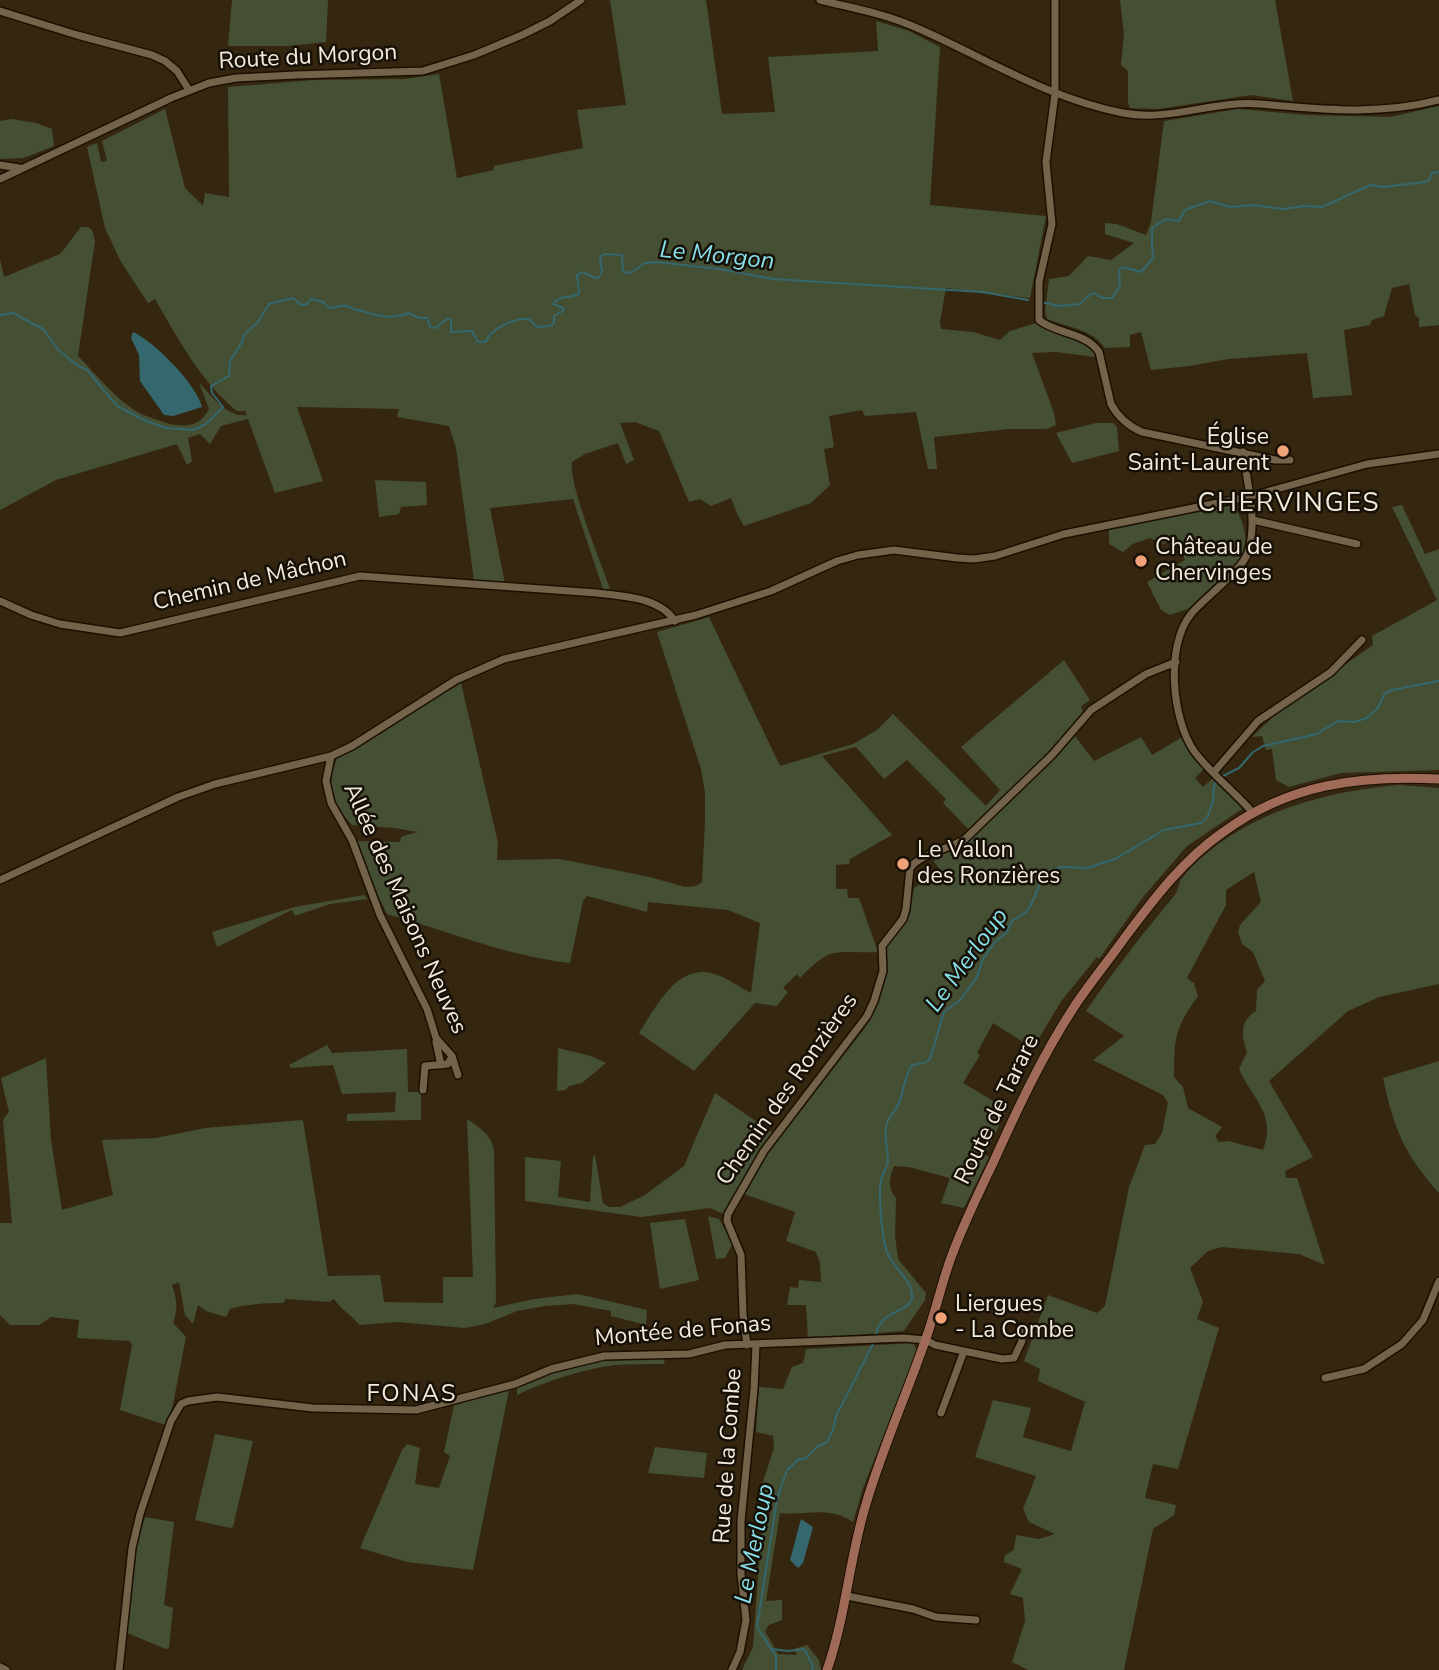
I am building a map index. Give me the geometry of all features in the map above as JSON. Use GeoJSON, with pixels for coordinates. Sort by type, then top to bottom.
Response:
{"type":"FeatureCollection","features":[{"type":"Feature","properties":{"kind":"main road","name":"Route de Tarare"},"geometry":{"type":"LineString","coordinates":[[831,1669],[857,1534],[866,1503],[926,1339],[951,1257],[966,1219],[1049,1047],[1074,1007],[1168,884],[1201,849],[1222,832],[1253,813],[1297,793],[1335,783],[1377,778],[1439,779]]}},
{"type":"Feature","properties":{"kind":"street","name":"Route du Morgon"},"geometry":{"type":"LineString","coordinates":[[0,179],[209,83],[236,78],[402,73],[443,66],[532,31],[581,0]]}},
{"type":"Feature","properties":{"kind":"street"},"geometry":{"type":"LineString","coordinates":[[820,0],[914,26],[1055,94],[1121,113],[1147,117],[1176,115],[1245,103],[1365,111],[1395,109],[1439,100]]}},
{"type":"Feature","properties":{"kind":"street"},"geometry":{"type":"LineString","coordinates":[[1055,0],[1055,94],[1046,162],[1052,224],[1039,282],[1039,320],[1096,348],[1111,404],[1115,412],[1133,428],[1275,460],[1290,460]]}},
{"type":"Feature","properties":{"kind":"street"},"geometry":{"type":"LineString","coordinates":[[0,10],[77,35],[152,55],[177,71],[189,90]]}},
{"type":"Feature","properties":{"kind":"street"},"geometry":{"type":"LineString","coordinates":[[0,165],[20,168]]}},
{"type":"Feature","properties":{"kind":"street"},"geometry":{"type":"LineString","coordinates":[[1243,453],[1253,520],[1248,552],[1244,560],[1189,616],[1179,639],[1174,685],[1184,728],[1195,752],[1253,813]]}},
{"type":"Feature","properties":{"kind":"street"},"geometry":{"type":"LineString","coordinates":[[0,880],[178,797],[247,775],[331,756],[352,746],[456,680],[484,667],[524,654],[675,621],[771,591],[837,561],[894,550],[957,558],[995,556],[1064,534],[1248,497],[1367,464],[1439,454]]}},
{"type":"Feature","properties":{"kind":"street"},"geometry":{"type":"LineString","coordinates":[[1253,520],[1357,544]]}},
{"type":"Feature","properties":{"kind":"street","name":"Chemin de Mâchon"},"geometry":{"type":"LineString","coordinates":[[0,601],[30,615],[60,624],[120,633],[360,576],[636,598],[660,608],[675,621]]}},
{"type":"Feature","properties":{"kind":"street"},"geometry":{"type":"LineString","coordinates":[[1215,773],[1258,721],[1331,673],[1362,640]]}},
{"type":"Feature","properties":{"kind":"street","name":"Chemin des Ronzières"},"geometry":{"type":"LineString","coordinates":[[747,1345],[741,1255],[727,1221],[728,1214],[764,1151],[867,1016],[883,971],[882,946],[903,919],[906,909],[910,868],[922,859],[953,847],[965,839],[1052,755],[1091,710],[1146,674],[1176,662]]}},
{"type":"Feature","properties":{"kind":"street","name":"Allée des Maisons Neuves"},"geometry":{"type":"LineString","coordinates":[[331,756],[326,781],[331,803],[352,840],[380,915],[427,1009],[436,1038],[452,1056],[458,1075]]}},
{"type":"Feature","properties":{"kind":"street"},"geometry":{"type":"LineString","coordinates":[[436,1038],[441,1065]]}},
{"type":"Feature","properties":{"kind":"street"},"geometry":{"type":"LineString","coordinates":[[423,1090],[425,1066],[448,1064],[452,1056]]}},
{"type":"Feature","properties":{"kind":"street"},"geometry":{"type":"LineString","coordinates":[[1325,1378],[1364,1369],[1402,1344],[1423,1320],[1439,1281]]}},
{"type":"Feature","properties":{"kind":"street","name":"Montée de Fonas"},"geometry":{"type":"LineString","coordinates":[[119,1670],[132,1548],[171,1421],[181,1404],[198,1398],[218,1397],[313,1408],[415,1410],[515,1384],[551,1369],[604,1356],[681,1355],[713,1346],[926,1339],[935,1345],[1002,1359],[1014,1358],[1022,1341],[1021,1327]]}},
{"type":"Feature","properties":{"kind":"street","name":"Rue de la Combe"},"geometry":{"type":"LineString","coordinates":[[732,1670],[740,1652],[746,1620],[741,1574],[741,1521],[756,1345]]}},
{"type":"Feature","properties":{"kind":"street"},"geometry":{"type":"LineString","coordinates":[[941,1413],[964,1351]]}},
{"type":"Feature","properties":{"kind":"street"},"geometry":{"type":"LineString","coordinates":[[847,1596],[913,1609],[936,1617],[976,1620]]}},
{"type":"Feature","properties":{"kind":"street"},"geometry":{"type":"LineString","coordinates":[[0,1667],[6,1670]]}},
{"type":"Feature","properties":{"kind":"green space"},"geometry":{"type":"Polygon","coordinates":[[[232,0],[328,0],[326,42],[287,46],[228,46],[232,0]]]}},
{"type":"Feature","properties":{"kind":"green space"},"geometry":{"type":"Polygon","coordinates":[[[610,0],[706,0],[722,114],[775,112],[768,57],[878,51],[876,21],[909,31],[940,47],[930,205],[1046,216],[1030,298],[946,288],[941,329],[973,332],[1000,340],[1010,331],[1036,323],[1087,346],[1094,352],[1095,357],[1056,352],[1032,353],[1056,425],[1046,429],[1009,429],[934,437],[937,469],[928,469],[916,412],[865,416],[862,410],[829,416],[834,447],[824,449],[830,485],[811,503],[744,526],[731,498],[711,506],[700,499],[689,502],[659,431],[635,422],[620,423],[634,460],[626,464],[618,443],[585,454],[572,462],[580,505],[610,589],[603,589],[573,499],[490,508],[505,584],[474,581],[456,448],[449,426],[397,417],[399,409],[297,407],[323,481],[275,493],[248,419],[221,426],[210,444],[200,434],[188,438],[192,461],[187,465],[177,444],[56,480],[0,510],[0,259],[4,277],[60,254],[81,227],[92,230],[95,241],[78,356],[125,403],[160,421],[184,426],[204,417],[209,409],[199,382],[226,410],[247,415],[245,411],[237,411],[212,387],[191,359],[155,299],[148,303],[121,262],[105,228],[87,147],[97,143],[101,162],[107,161],[102,141],[165,109],[185,188],[203,206],[205,193],[229,197],[228,87],[314,80],[405,79],[439,74],[457,178],[494,170],[494,166],[583,148],[577,110],[626,105],[610,0]]]}},
{"type":"Feature","properties":{"kind":"green space"},"geometry":{"type":"Polygon","coordinates":[[[1120,0],[1275,0],[1293,101],[1251,95],[1158,109],[1130,108],[1128,71],[1121,65],[1124,34],[1120,0]]]}},
{"type":"Feature","properties":{"kind":"green space"},"geometry":{"type":"Polygon","coordinates":[[[1439,106],[1439,325],[1419,327],[1409,284],[1392,288],[1384,316],[1372,320],[1370,325],[1344,330],[1352,395],[1313,398],[1307,353],[1229,359],[1151,370],[1141,332],[1130,335],[1130,347],[1105,348],[1079,329],[1047,319],[1045,311],[1049,279],[1069,276],[1088,256],[1111,260],[1134,243],[1105,234],[1105,223],[1117,224],[1146,235],[1151,222],[1164,121],[1238,109],[1307,115],[1390,117],[1439,106]]]}},
{"type":"Feature","properties":{"kind":"green space"},"geometry":{"type":"Polygon","coordinates":[[[11,119],[52,129],[54,146],[24,158],[0,159],[0,121],[11,119]]]}},
{"type":"Feature","properties":{"kind":"green space"},"geometry":{"type":"Polygon","coordinates":[[[1096,423],[1113,423],[1117,427],[1119,451],[1072,463],[1056,433],[1096,423]]]}},
{"type":"Feature","properties":{"kind":"green space"},"geometry":{"type":"Polygon","coordinates":[[[375,480],[426,482],[427,505],[401,507],[399,514],[379,517],[375,480]]]}},
{"type":"Feature","properties":{"kind":"green space"},"geometry":{"type":"Polygon","coordinates":[[[1234,504],[1243,524],[1245,538],[1240,560],[1188,609],[1170,615],[1161,610],[1147,582],[1185,560],[1177,537],[1163,544],[1150,538],[1133,544],[1123,552],[1109,544],[1109,530],[1234,504]]]}},
{"type":"Feature","properties":{"kind":"green space"},"geometry":{"type":"Polygon","coordinates":[[[1402,505],[1425,554],[1439,549],[1439,770],[1341,773],[1289,787],[1276,780],[1272,749],[1266,750],[1262,736],[1252,737],[1280,710],[1373,645],[1372,636],[1437,600],[1392,507],[1402,505]]]}},
{"type":"Feature","properties":{"kind":"green space"},"geometry":{"type":"Polygon","coordinates":[[[709,617],[780,766],[853,744],[877,730],[893,714],[986,806],[1000,790],[961,747],[1064,660],[1090,700],[1081,706],[1083,712],[1046,755],[970,831],[943,803],[946,799],[907,760],[884,779],[856,747],[822,756],[892,835],[850,859],[849,864],[836,865],[836,889],[847,889],[848,898],[859,898],[878,952],[835,953],[820,960],[800,978],[797,974],[783,988],[788,992],[777,1006],[755,1003],[694,1071],[639,1033],[668,991],[687,975],[711,973],[751,993],[760,923],[728,910],[648,902],[647,912],[587,896],[583,901],[570,963],[500,949],[387,914],[371,882],[356,841],[400,842],[401,837],[417,832],[352,825],[335,802],[331,787],[337,758],[461,683],[498,843],[497,860],[560,859],[650,877],[685,887],[696,886],[702,882],[705,792],[701,769],[657,632],[709,617]]]}},
{"type":"Feature","properties":{"kind":"green space"},"geometry":{"type":"Polygon","coordinates":[[[1075,736],[1094,761],[1141,737],[1152,755],[1184,736],[1205,768],[1195,778],[1203,787],[1214,777],[1238,801],[1242,809],[1187,846],[1143,897],[1099,959],[1097,957],[1062,1000],[1033,1048],[993,1023],[977,1053],[980,1055],[963,1083],[1007,1109],[985,1155],[989,1157],[964,1208],[941,1203],[950,1178],[909,1167],[894,1166],[890,1183],[896,1198],[895,1236],[898,1259],[926,1293],[925,1300],[904,1331],[808,1339],[806,1305],[787,1305],[790,1287],[798,1288],[799,1280],[821,1282],[820,1263],[816,1252],[786,1241],[795,1212],[744,1194],[761,1161],[864,1029],[884,982],[887,968],[886,945],[909,915],[914,888],[941,871],[934,862],[936,857],[962,846],[1075,736]]]}},
{"type":"Feature","properties":{"kind":"green space"},"geometry":{"type":"Polygon","coordinates":[[[1400,785],[1439,788],[1439,984],[1379,997],[1348,1011],[1269,1081],[1313,1157],[1285,1171],[1286,1178],[1297,1178],[1325,1265],[1299,1254],[1222,1247],[1208,1251],[1190,1268],[1203,1302],[1197,1319],[1219,1328],[1178,1469],[1153,1464],[1145,1498],[1176,1505],[1174,1515],[1153,1529],[1124,1670],[1028,1670],[1012,1662],[1025,1621],[1023,1598],[1010,1594],[1022,1569],[1004,1562],[1005,1555],[1014,1550],[1016,1535],[1039,1539],[1055,1534],[1029,1522],[1023,1509],[1036,1476],[975,1457],[993,1400],[1031,1408],[1023,1437],[1071,1451],[1085,1402],[1038,1381],[1040,1369],[1024,1361],[1048,1295],[1097,1313],[1105,1306],[1129,1187],[1145,1145],[1155,1144],[1162,1133],[1168,1103],[1163,1095],[1093,1060],[1124,1036],[1086,1011],[1174,896],[1181,879],[1204,855],[1254,822],[1282,810],[1311,800],[1400,785]],[[1254,872],[1226,890],[1226,905],[1187,978],[1194,983],[1198,996],[1177,1034],[1174,1077],[1183,1087],[1188,1108],[1222,1127],[1215,1136],[1219,1142],[1228,1141],[1263,1150],[1267,1137],[1265,1116],[1239,1069],[1247,1052],[1243,1029],[1247,1019],[1256,1011],[1257,990],[1265,981],[1253,952],[1242,944],[1238,932],[1240,925],[1261,902],[1254,872]]]}},
{"type":"Feature","properties":{"kind":"green space"},"geometry":{"type":"Polygon","coordinates":[[[364,895],[368,899],[330,904],[295,916],[292,910],[217,947],[212,932],[295,907],[364,895]]]}},
{"type":"Feature","properties":{"kind":"green space"},"geometry":{"type":"Polygon","coordinates":[[[327,1045],[332,1053],[407,1049],[408,1092],[421,1092],[421,1120],[347,1121],[347,1114],[395,1112],[396,1092],[342,1094],[333,1065],[291,1068],[289,1065],[327,1045]]]}},
{"type":"Feature","properties":{"kind":"green space"},"geometry":{"type":"Polygon","coordinates":[[[558,1048],[591,1056],[606,1063],[582,1083],[557,1091],[558,1048]]]}},
{"type":"Feature","properties":{"kind":"green space"},"geometry":{"type":"Polygon","coordinates":[[[46,1058],[51,1140],[62,1210],[113,1195],[102,1140],[156,1138],[205,1128],[303,1120],[328,1276],[380,1275],[384,1302],[443,1303],[443,1277],[473,1277],[467,1119],[487,1135],[494,1150],[496,1302],[493,1308],[534,1299],[578,1294],[647,1310],[646,1325],[611,1316],[611,1311],[573,1304],[517,1311],[485,1324],[465,1328],[398,1322],[359,1325],[334,1299],[329,1302],[286,1299],[283,1303],[243,1306],[230,1309],[226,1317],[206,1311],[198,1305],[193,1324],[185,1315],[179,1282],[172,1285],[176,1304],[173,1323],[186,1337],[173,1404],[166,1425],[120,1410],[132,1345],[130,1341],[77,1338],[79,1320],[51,1317],[39,1325],[10,1325],[0,1315],[0,1223],[12,1223],[3,1120],[9,1112],[1,1078],[46,1058]]]}},
{"type":"Feature","properties":{"kind":"green space"},"geometry":{"type":"Polygon","coordinates":[[[1439,1061],[1439,1193],[1417,1166],[1402,1140],[1391,1112],[1383,1078],[1439,1061]]]}},
{"type":"Feature","properties":{"kind":"green space"},"geometry":{"type":"Polygon","coordinates":[[[715,1093],[773,1133],[750,1166],[724,1214],[710,1208],[641,1217],[525,1201],[525,1157],[561,1161],[558,1197],[590,1202],[595,1155],[603,1203],[609,1207],[620,1207],[645,1195],[684,1166],[715,1093]]]}},
{"type":"Feature","properties":{"kind":"green space"},"geometry":{"type":"Polygon","coordinates":[[[708,1216],[719,1219],[733,1243],[725,1258],[716,1259],[708,1216]]]}},
{"type":"Feature","properties":{"kind":"green space"},"geometry":{"type":"Polygon","coordinates":[[[685,1219],[699,1280],[660,1289],[650,1223],[685,1219]]]}},
{"type":"Feature","properties":{"kind":"green space"},"geometry":{"type":"Polygon","coordinates":[[[913,1343],[917,1350],[863,1488],[853,1522],[826,1512],[780,1513],[766,1601],[782,1600],[782,1620],[769,1625],[765,1631],[778,1654],[797,1655],[794,1649],[807,1645],[819,1660],[821,1670],[742,1670],[753,1647],[761,1535],[773,1507],[757,1500],[774,1448],[773,1436],[756,1432],[759,1387],[783,1389],[792,1367],[803,1363],[806,1349],[913,1343]]]}},
{"type":"Feature","properties":{"kind":"green space"},"geometry":{"type":"Polygon","coordinates":[[[665,1358],[664,1364],[615,1365],[578,1373],[552,1380],[517,1395],[517,1387],[551,1373],[601,1359],[665,1358]]]}},
{"type":"Feature","properties":{"kind":"green space"},"geometry":{"type":"Polygon","coordinates":[[[509,1390],[473,1570],[407,1562],[360,1548],[407,1444],[420,1448],[415,1484],[439,1488],[450,1456],[444,1452],[454,1405],[509,1390]]]}},
{"type":"Feature","properties":{"kind":"green space"},"geometry":{"type":"Polygon","coordinates":[[[215,1434],[253,1441],[233,1527],[230,1528],[195,1520],[215,1434]]]}},
{"type":"Feature","properties":{"kind":"green space"},"geometry":{"type":"Polygon","coordinates":[[[655,1447],[707,1453],[704,1478],[648,1473],[655,1447]]]}},
{"type":"Feature","properties":{"kind":"green space"},"geometry":{"type":"Polygon","coordinates":[[[145,1517],[174,1522],[164,1605],[173,1608],[169,1648],[166,1649],[127,1633],[134,1552],[145,1517]]]}},
{"type":"Feature","properties":{"kind":"water"},"geometry":{"type":"Polygon","coordinates":[[[133,332],[152,344],[174,365],[192,387],[202,407],[173,416],[164,415],[140,381],[139,355],[131,338],[133,332]]]}},
{"type":"Feature","properties":{"kind":"water"},"geometry":{"type":"Polygon","coordinates":[[[801,1519],[813,1527],[803,1563],[798,1568],[790,1560],[801,1519]]]}},
{"type":"Feature","properties":{"kind":"waterway","name":"Le Morgon"},"geometry":{"type":"LineString","coordinates":[[1041,302],[1059,306],[1080,304],[1095,293],[1102,298],[1112,298],[1120,286],[1119,270],[1122,267],[1141,272],[1154,257],[1152,228],[1166,219],[1179,221],[1185,210],[1210,201],[1230,207],[1322,207],[1370,185],[1383,187],[1425,182],[1432,173],[1439,172]]}},
{"type":"Feature","properties":{"kind":"waterway","name":"Le Morgon"},"geometry":{"type":"LineString","coordinates":[[0,315],[13,313],[43,329],[58,350],[87,370],[117,406],[166,428],[193,430],[206,424],[223,407],[212,393],[211,386],[229,376],[230,361],[244,335],[258,322],[269,304],[293,298],[301,305],[307,304],[311,299],[323,302],[329,308],[346,306],[382,316],[408,313],[427,318],[430,327],[435,328],[449,318],[451,332],[472,331],[478,342],[486,342],[498,328],[518,320],[530,320],[537,327],[550,326],[554,323],[554,316],[563,311],[563,308],[553,304],[559,299],[579,294],[577,275],[582,272],[599,277],[602,272],[600,257],[604,254],[622,255],[623,272],[631,273],[645,263],[656,262],[720,269],[773,279],[982,292],[1028,300]]}},
{"type":"Feature","properties":{"kind":"waterway","name":"Le Merloup"},"geometry":{"type":"LineString","coordinates":[[1221,777],[1239,768],[1253,752],[1263,746],[1317,734],[1338,721],[1354,722],[1367,718],[1378,708],[1385,693],[1439,681]]}},
{"type":"Feature","properties":{"kind":"waterway","name":"Le Merloup"},"geometry":{"type":"LineString","coordinates":[[876,1335],[884,1320],[908,1305],[912,1295],[908,1283],[888,1255],[883,1234],[880,1186],[888,1160],[886,1127],[899,1103],[912,1065],[930,1059],[944,1012],[960,1000],[977,977],[983,959],[994,943],[1006,933],[1012,921],[1030,907],[1043,877],[1051,870],[1062,867],[1087,868],[1115,859],[1164,830],[1201,823],[1207,818],[1217,781]]}},
{"type":"Feature","properties":{"kind":"waterway","name":"Le Merloup"},"geometry":{"type":"LineString","coordinates":[[812,1670],[813,1666],[804,1649],[771,1649],[757,1627],[777,1499],[787,1470],[827,1442],[836,1416],[873,1344]]}},
{"type":"Feature","properties":{"kind":"waterway"},"geometry":{"type":"LineString","coordinates":[[771,1649],[776,1656],[776,1670]]}},
{"type":"Feature","properties":{"kind":"place","name":"Église Saint-Laurent"},"geometry":{"type":"Point","coordinates":[1283,451]}},
{"type":"Feature","properties":{"kind":"place","name":"Château de Chervinges"},"geometry":{"type":"Point","coordinates":[1141,561]}},
{"type":"Feature","properties":{"kind":"place","name":"Le Vallon des Ronzières"},"geometry":{"type":"Point","coordinates":[903,864]}},
{"type":"Feature","properties":{"kind":"place","name":"Liergues - La Combe"},"geometry":{"type":"Point","coordinates":[941,1318]}},
{"type":"Feature","properties":{"kind":"district","name":"CHERVINGES"},"geometry":{"type":"Point","coordinates":[1289,505]}},
{"type":"Feature","properties":{"kind":"district","name":"FONAS"},"geometry":{"type":"Point","coordinates":[412,1395]}}]}
